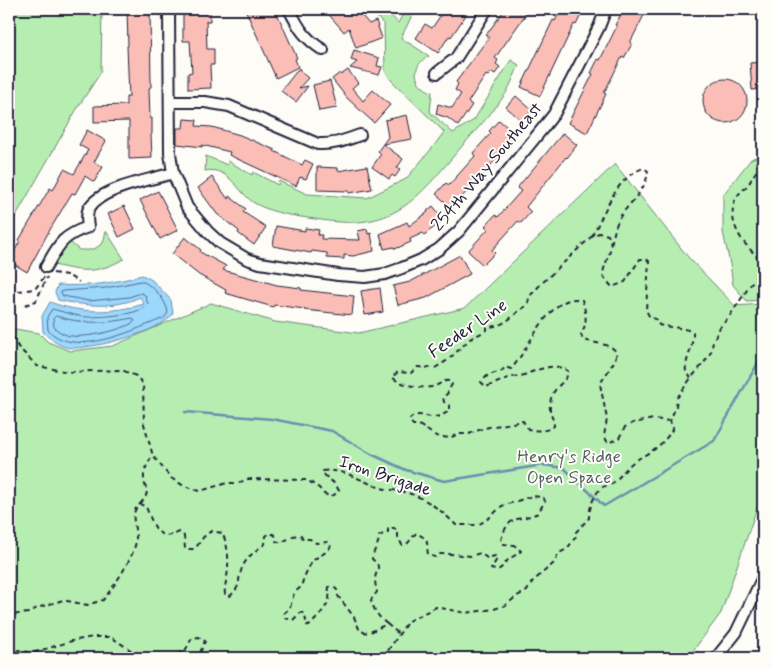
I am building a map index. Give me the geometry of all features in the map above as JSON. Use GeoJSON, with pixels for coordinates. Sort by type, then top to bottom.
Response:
{"type":"FeatureCollection","features":[{"type":"Feature","properties":{"kind":"street","name":"254th Way Southeast"},"geometry":{"type":"LineString","coordinates":[[170,9],[170,153],[173,173],[186,207],[220,243],[247,259],[260,263],[338,276],[365,277],[385,274],[421,260],[439,249],[459,231],[554,114],[599,27],[606,9]]}},
{"type":"Feature","properties":{"kind":"street"},"geometry":{"type":"LineString","coordinates":[[289,9],[302,34],[323,50]]}},
{"type":"Feature","properties":{"kind":"street"},"geometry":{"type":"LineString","coordinates":[[437,73],[456,58],[487,9]]}},
{"type":"Feature","properties":{"kind":"street"},"geometry":{"type":"LineString","coordinates":[[170,102],[205,102],[230,106],[318,144],[340,142],[360,135]]}},
{"type":"Feature","properties":{"kind":"street"},"geometry":{"type":"LineString","coordinates":[[46,267],[62,241],[88,227],[86,218],[89,208],[102,196],[126,185],[173,173]]}},
{"type":"Feature","properties":{"kind":"street"},"geometry":{"type":"LineString","coordinates":[[716,658],[736,633],[763,577]]}},
{"type":"Feature","properties":{"kind":"path"},"geometry":{"type":"LineString","coordinates":[[9,140],[13,144],[14,150],[9,156]]}},
{"type":"Feature","properties":{"kind":"path"},"geometry":{"type":"LineString","coordinates":[[383,658],[408,621],[436,607],[466,613],[494,609],[506,605],[527,591],[532,582],[554,563],[560,553],[567,549],[577,536],[576,532],[589,518],[589,512],[598,491],[602,487],[613,484],[628,467],[664,443],[673,428],[670,421],[677,398],[690,378],[704,363],[711,352],[713,342],[720,327],[729,317],[763,265],[755,253],[742,241],[733,219],[732,208],[737,197],[755,172],[763,166]]}},
{"type":"Feature","properties":{"kind":"path"},"geometry":{"type":"LineString","coordinates":[[592,236],[614,193],[630,174],[644,168],[648,170],[648,178],[641,193],[619,218],[603,270],[603,276],[612,287],[625,282],[640,259],[649,261],[646,310],[650,318],[656,318],[659,325],[669,328],[686,329],[693,332],[693,341],[687,360],[686,371],[690,378]]}},
{"type":"Feature","properties":{"kind":"path"},"geometry":{"type":"LineString","coordinates":[[592,236],[599,232],[604,234],[608,236],[611,244]]}},
{"type":"Feature","properties":{"kind":"path","name":"Feeder Line"},"geometry":{"type":"LineString","coordinates":[[592,236],[540,285],[529,297],[528,305],[515,313],[507,322],[498,326],[487,327],[487,330],[470,339],[448,360],[435,368],[417,367],[411,373],[398,372],[394,375],[393,380],[399,383],[422,388],[437,386],[446,381],[450,381],[452,384],[447,394],[442,397],[444,402],[450,406],[450,410],[434,417],[417,415],[409,420],[412,425],[419,426],[442,438],[450,438],[458,434],[469,434],[484,428],[523,421],[528,429],[535,431],[549,430],[554,426],[554,420],[549,409],[550,400],[558,384],[566,379],[569,372],[565,368],[550,367],[537,369],[522,376],[509,377],[502,382],[486,387],[481,382],[488,375],[502,371],[505,367],[511,369],[550,313],[565,300],[576,298],[582,300],[586,318],[582,334],[583,340],[610,346],[617,352],[615,360],[600,384],[607,419],[604,436],[608,443],[619,438],[625,427],[633,423],[653,418],[670,421]]}},
{"type":"Feature","properties":{"kind":"path"},"geometry":{"type":"LineString","coordinates":[[9,292],[35,289],[46,274],[46,267]]}},
{"type":"Feature","properties":{"kind":"path"},"geometry":{"type":"LineString","coordinates":[[25,305],[36,301],[49,272],[67,275],[79,282]]}},
{"type":"Feature","properties":{"kind":"path","name":"Iron Brigade"},"geometry":{"type":"LineString","coordinates":[[9,328],[18,348],[37,366],[69,372],[122,370],[136,376],[143,384],[144,424],[153,456],[171,478],[184,486],[200,491],[248,479],[307,480],[324,494],[330,496],[339,490],[333,480],[322,472],[337,471],[359,477],[382,488],[405,492],[420,498],[438,508],[456,525],[478,525],[502,506],[532,496],[543,497],[544,505],[538,513],[516,519],[505,527],[501,540],[503,544],[514,544],[521,551],[506,562],[505,566],[500,570],[491,569],[497,559],[495,556],[487,558],[480,553],[471,556],[440,554],[435,557],[428,555],[427,541],[424,537],[416,533],[408,543],[402,545],[398,532],[394,528],[388,528],[388,532],[380,536],[379,544],[373,552],[372,559],[378,564],[379,570],[375,581],[376,592],[371,600],[375,611],[386,624]]}},
{"type":"Feature","properties":{"kind":"path"},"geometry":{"type":"LineString","coordinates":[[9,615],[28,613],[37,608],[63,600],[87,604],[103,600],[127,565],[136,541],[133,513],[135,507],[146,498],[148,491],[144,477],[146,467],[153,456]]}},
{"type":"Feature","properties":{"kind":"path"},"geometry":{"type":"LineString","coordinates":[[140,504],[146,507],[152,525],[162,536],[169,537],[179,532],[184,536],[185,549],[194,549],[198,546],[201,538],[212,531],[222,533],[226,541],[228,558],[224,590],[225,594],[230,596],[240,583],[240,573],[243,565],[250,554],[265,544],[266,536],[270,533],[275,535],[276,541],[281,543],[293,536],[300,535],[304,539],[310,539],[316,543],[328,542],[331,546],[329,550],[313,561],[302,581],[301,587],[294,592],[290,608],[284,613],[285,618],[293,620],[301,612],[306,620],[305,624],[309,626],[328,604],[330,598],[329,587],[334,587],[337,590],[338,596],[354,617],[360,631],[368,633],[386,624],[399,634]]}},
{"type":"Feature","properties":{"kind":"path"},"geometry":{"type":"LineString","coordinates":[[9,651],[14,653],[18,650],[32,653],[72,641],[111,637],[135,653],[147,658]]}},
{"type":"Feature","properties":{"kind":"path"},"geometry":{"type":"LineString","coordinates":[[169,658],[185,651],[192,638],[198,637],[205,642],[195,658]]}},
{"type":"Feature","properties":{"kind":"path"},"geometry":{"type":"LineString","coordinates":[[281,658],[283,656],[291,658]]}},
{"type":"Feature","properties":{"kind":"green space"},"geometry":{"type":"Polygon","coordinates":[[[9,9],[102,9],[101,72],[78,107],[9,228],[9,9]]]}},
{"type":"Feature","properties":{"kind":"green space"},"geometry":{"type":"Polygon","coordinates":[[[370,9],[385,9],[398,23],[406,9],[415,9],[401,38],[429,56],[419,65],[416,75],[421,85],[432,92],[430,112],[453,133],[474,120],[511,60],[519,65],[506,93],[496,106],[416,197],[384,217],[365,221],[342,222],[315,219],[285,214],[256,204],[221,173],[205,171],[206,156],[227,165],[228,161],[252,175],[253,172],[278,185],[279,181],[307,194],[367,198],[406,179],[444,132],[391,80],[385,71],[384,25],[370,9]]]}},
{"type":"Feature","properties":{"kind":"green space"},"geometry":{"type":"Polygon","coordinates":[[[763,154],[763,300],[747,301],[733,285],[723,232],[723,195],[751,159],[763,154]]]}},
{"type":"Feature","properties":{"kind":"green space","name":"Henry's Ridge Open Space"},"geometry":{"type":"Polygon","coordinates":[[[615,164],[688,257],[735,306],[763,304],[763,490],[721,613],[690,655],[686,658],[9,658],[9,328],[39,333],[48,342],[70,351],[113,346],[211,303],[275,322],[359,333],[465,308],[615,164]]]}},
{"type":"Feature","properties":{"kind":"green space"},"geometry":{"type":"Polygon","coordinates":[[[106,231],[124,259],[105,267],[89,270],[54,265],[69,241],[79,250],[89,250],[103,243],[106,231]]]}},
{"type":"Feature","properties":{"kind":"water"},"geometry":{"type":"Polygon","coordinates":[[[142,275],[152,280],[171,300],[173,314],[166,321],[127,338],[73,348],[64,347],[56,343],[43,332],[42,316],[50,302],[73,309],[97,311],[144,304],[140,297],[110,305],[78,304],[58,300],[55,292],[58,285],[101,284],[142,275]]]}},
{"type":"Feature","properties":{"kind":"building"},"geometry":{"type":"Polygon","coordinates":[[[127,9],[150,9],[151,87],[149,88],[150,119],[152,118],[152,158],[129,159],[129,121],[94,122],[94,106],[126,105],[126,97],[129,97],[127,9]]]}},
{"type":"Feature","properties":{"kind":"building"},"geometry":{"type":"Polygon","coordinates":[[[183,9],[210,9],[210,21],[206,21],[207,49],[214,49],[214,65],[210,65],[211,88],[188,89],[188,73],[192,72],[190,41],[183,41],[183,9]]]}},
{"type":"Feature","properties":{"kind":"building"},"geometry":{"type":"Polygon","coordinates":[[[245,9],[275,9],[297,58],[295,59],[298,67],[276,78],[245,9]]]}},
{"type":"Feature","properties":{"kind":"building"},"geometry":{"type":"Polygon","coordinates":[[[324,9],[356,9],[369,24],[376,21],[382,38],[356,48],[349,28],[344,32],[324,9]]]}},
{"type":"Feature","properties":{"kind":"building"},"geometry":{"type":"Polygon","coordinates":[[[445,9],[467,9],[464,14],[466,15],[438,53],[416,38],[425,24],[432,28],[445,9]]]}},
{"type":"Feature","properties":{"kind":"building"},"geometry":{"type":"Polygon","coordinates":[[[505,9],[519,9],[526,14],[495,58],[498,60],[496,64],[500,67],[495,74],[492,72],[488,76],[486,75],[468,102],[472,105],[458,126],[448,118],[436,114],[438,104],[452,108],[461,94],[455,90],[458,84],[456,82],[489,37],[486,35],[505,9]]]}},
{"type":"Feature","properties":{"kind":"building"},"geometry":{"type":"Polygon","coordinates":[[[561,9],[584,9],[576,25],[574,24],[540,96],[521,87],[553,20],[555,21],[561,9]]]}},
{"type":"Feature","properties":{"kind":"building"},"geometry":{"type":"Polygon","coordinates":[[[624,9],[647,9],[630,43],[632,44],[624,58],[622,57],[604,93],[606,94],[587,133],[568,123],[624,9]]]}},
{"type":"Feature","properties":{"kind":"building"},"geometry":{"type":"Polygon","coordinates":[[[354,50],[379,58],[377,66],[382,67],[379,75],[350,68],[357,62],[351,60],[354,50]]]}},
{"type":"Feature","properties":{"kind":"building"},"geometry":{"type":"Polygon","coordinates":[[[762,62],[763,89],[752,90],[750,63],[762,62]]]}},
{"type":"Feature","properties":{"kind":"building"},"geometry":{"type":"Polygon","coordinates":[[[299,68],[308,78],[299,88],[308,86],[296,102],[281,91],[299,68]]]}},
{"type":"Feature","properties":{"kind":"building"},"geometry":{"type":"Polygon","coordinates":[[[348,70],[358,83],[352,88],[363,101],[373,90],[390,105],[374,123],[347,98],[332,79],[348,70]]]}},
{"type":"Feature","properties":{"kind":"building"},"geometry":{"type":"Polygon","coordinates":[[[725,79],[737,83],[743,89],[747,101],[743,113],[737,119],[725,123],[713,119],[707,113],[703,101],[707,89],[713,83],[725,79]]]}},
{"type":"Feature","properties":{"kind":"building"},"geometry":{"type":"Polygon","coordinates":[[[330,81],[337,108],[319,111],[313,85],[330,81]]]}},
{"type":"Feature","properties":{"kind":"building"},"geometry":{"type":"Polygon","coordinates":[[[516,96],[532,110],[522,121],[506,107],[516,96]]]}},
{"type":"Feature","properties":{"kind":"building"},"geometry":{"type":"Polygon","coordinates":[[[407,115],[412,139],[383,144],[388,137],[385,120],[407,115]]]}},
{"type":"Feature","properties":{"kind":"building"},"geometry":{"type":"Polygon","coordinates":[[[184,119],[197,120],[196,126],[212,127],[240,135],[275,150],[302,165],[305,160],[313,164],[306,179],[300,177],[296,186],[229,155],[230,152],[202,145],[202,147],[177,144],[177,128],[183,128],[184,119]]]}},
{"type":"Feature","properties":{"kind":"building"},"geometry":{"type":"Polygon","coordinates":[[[499,120],[515,134],[480,177],[482,179],[472,190],[470,188],[452,208],[436,194],[446,183],[449,185],[475,156],[473,153],[491,133],[489,131],[499,120]]]}},
{"type":"Feature","properties":{"kind":"building"},"geometry":{"type":"Polygon","coordinates":[[[87,130],[106,141],[94,162],[103,167],[94,182],[85,176],[75,194],[72,193],[27,272],[9,261],[19,240],[50,188],[53,190],[64,169],[74,174],[88,150],[79,145],[87,130]]]}},
{"type":"Feature","properties":{"kind":"building"},"geometry":{"type":"Polygon","coordinates":[[[563,133],[577,145],[526,207],[531,212],[521,223],[518,221],[492,250],[495,253],[483,265],[468,251],[488,229],[485,226],[495,215],[498,217],[521,191],[517,188],[563,133]]]}},
{"type":"Feature","properties":{"kind":"building"},"geometry":{"type":"Polygon","coordinates":[[[383,144],[403,159],[397,168],[400,170],[395,177],[392,175],[389,179],[372,167],[381,154],[378,151],[383,144]]]}},
{"type":"Feature","properties":{"kind":"building"},"geometry":{"type":"Polygon","coordinates":[[[367,166],[372,189],[349,193],[349,191],[317,190],[317,167],[338,168],[338,171],[367,166]]]}},
{"type":"Feature","properties":{"kind":"building"},"geometry":{"type":"Polygon","coordinates":[[[212,177],[228,199],[229,196],[246,209],[243,212],[266,227],[254,245],[217,214],[198,188],[212,177]]]}},
{"type":"Feature","properties":{"kind":"building"},"geometry":{"type":"Polygon","coordinates":[[[158,191],[178,230],[160,239],[140,200],[158,191]]]}},
{"type":"Feature","properties":{"kind":"building"},"geometry":{"type":"Polygon","coordinates":[[[124,206],[135,229],[119,237],[108,214],[124,206]]]}},
{"type":"Feature","properties":{"kind":"building"},"geometry":{"type":"Polygon","coordinates":[[[433,206],[444,220],[424,235],[423,233],[410,239],[411,242],[395,249],[394,247],[384,249],[380,234],[407,222],[409,226],[433,206]]]}},
{"type":"Feature","properties":{"kind":"building"},"geometry":{"type":"Polygon","coordinates":[[[276,226],[305,231],[305,228],[319,230],[318,235],[322,235],[321,239],[360,240],[358,231],[367,229],[368,234],[371,233],[374,251],[353,256],[344,255],[344,259],[327,258],[327,253],[312,251],[311,253],[273,246],[276,226]]]}},
{"type":"Feature","properties":{"kind":"building"},"geometry":{"type":"Polygon","coordinates":[[[185,237],[201,250],[200,252],[226,266],[223,270],[277,285],[301,288],[301,290],[354,296],[352,315],[274,305],[273,307],[225,293],[226,290],[199,275],[172,254],[185,237]]]}},
{"type":"Feature","properties":{"kind":"building"},"geometry":{"type":"Polygon","coordinates":[[[460,255],[470,274],[426,298],[398,305],[393,286],[410,282],[460,255]]]}},
{"type":"Feature","properties":{"kind":"building"},"geometry":{"type":"Polygon","coordinates":[[[380,288],[383,312],[365,315],[361,291],[380,288]]]}},
{"type":"Feature","properties":{"kind":"waterway"},"geometry":{"type":"LineString","coordinates":[[185,412],[272,419],[332,431],[371,454],[406,470],[444,481],[543,465],[564,468],[604,506],[714,441],[763,354]]}}]}
